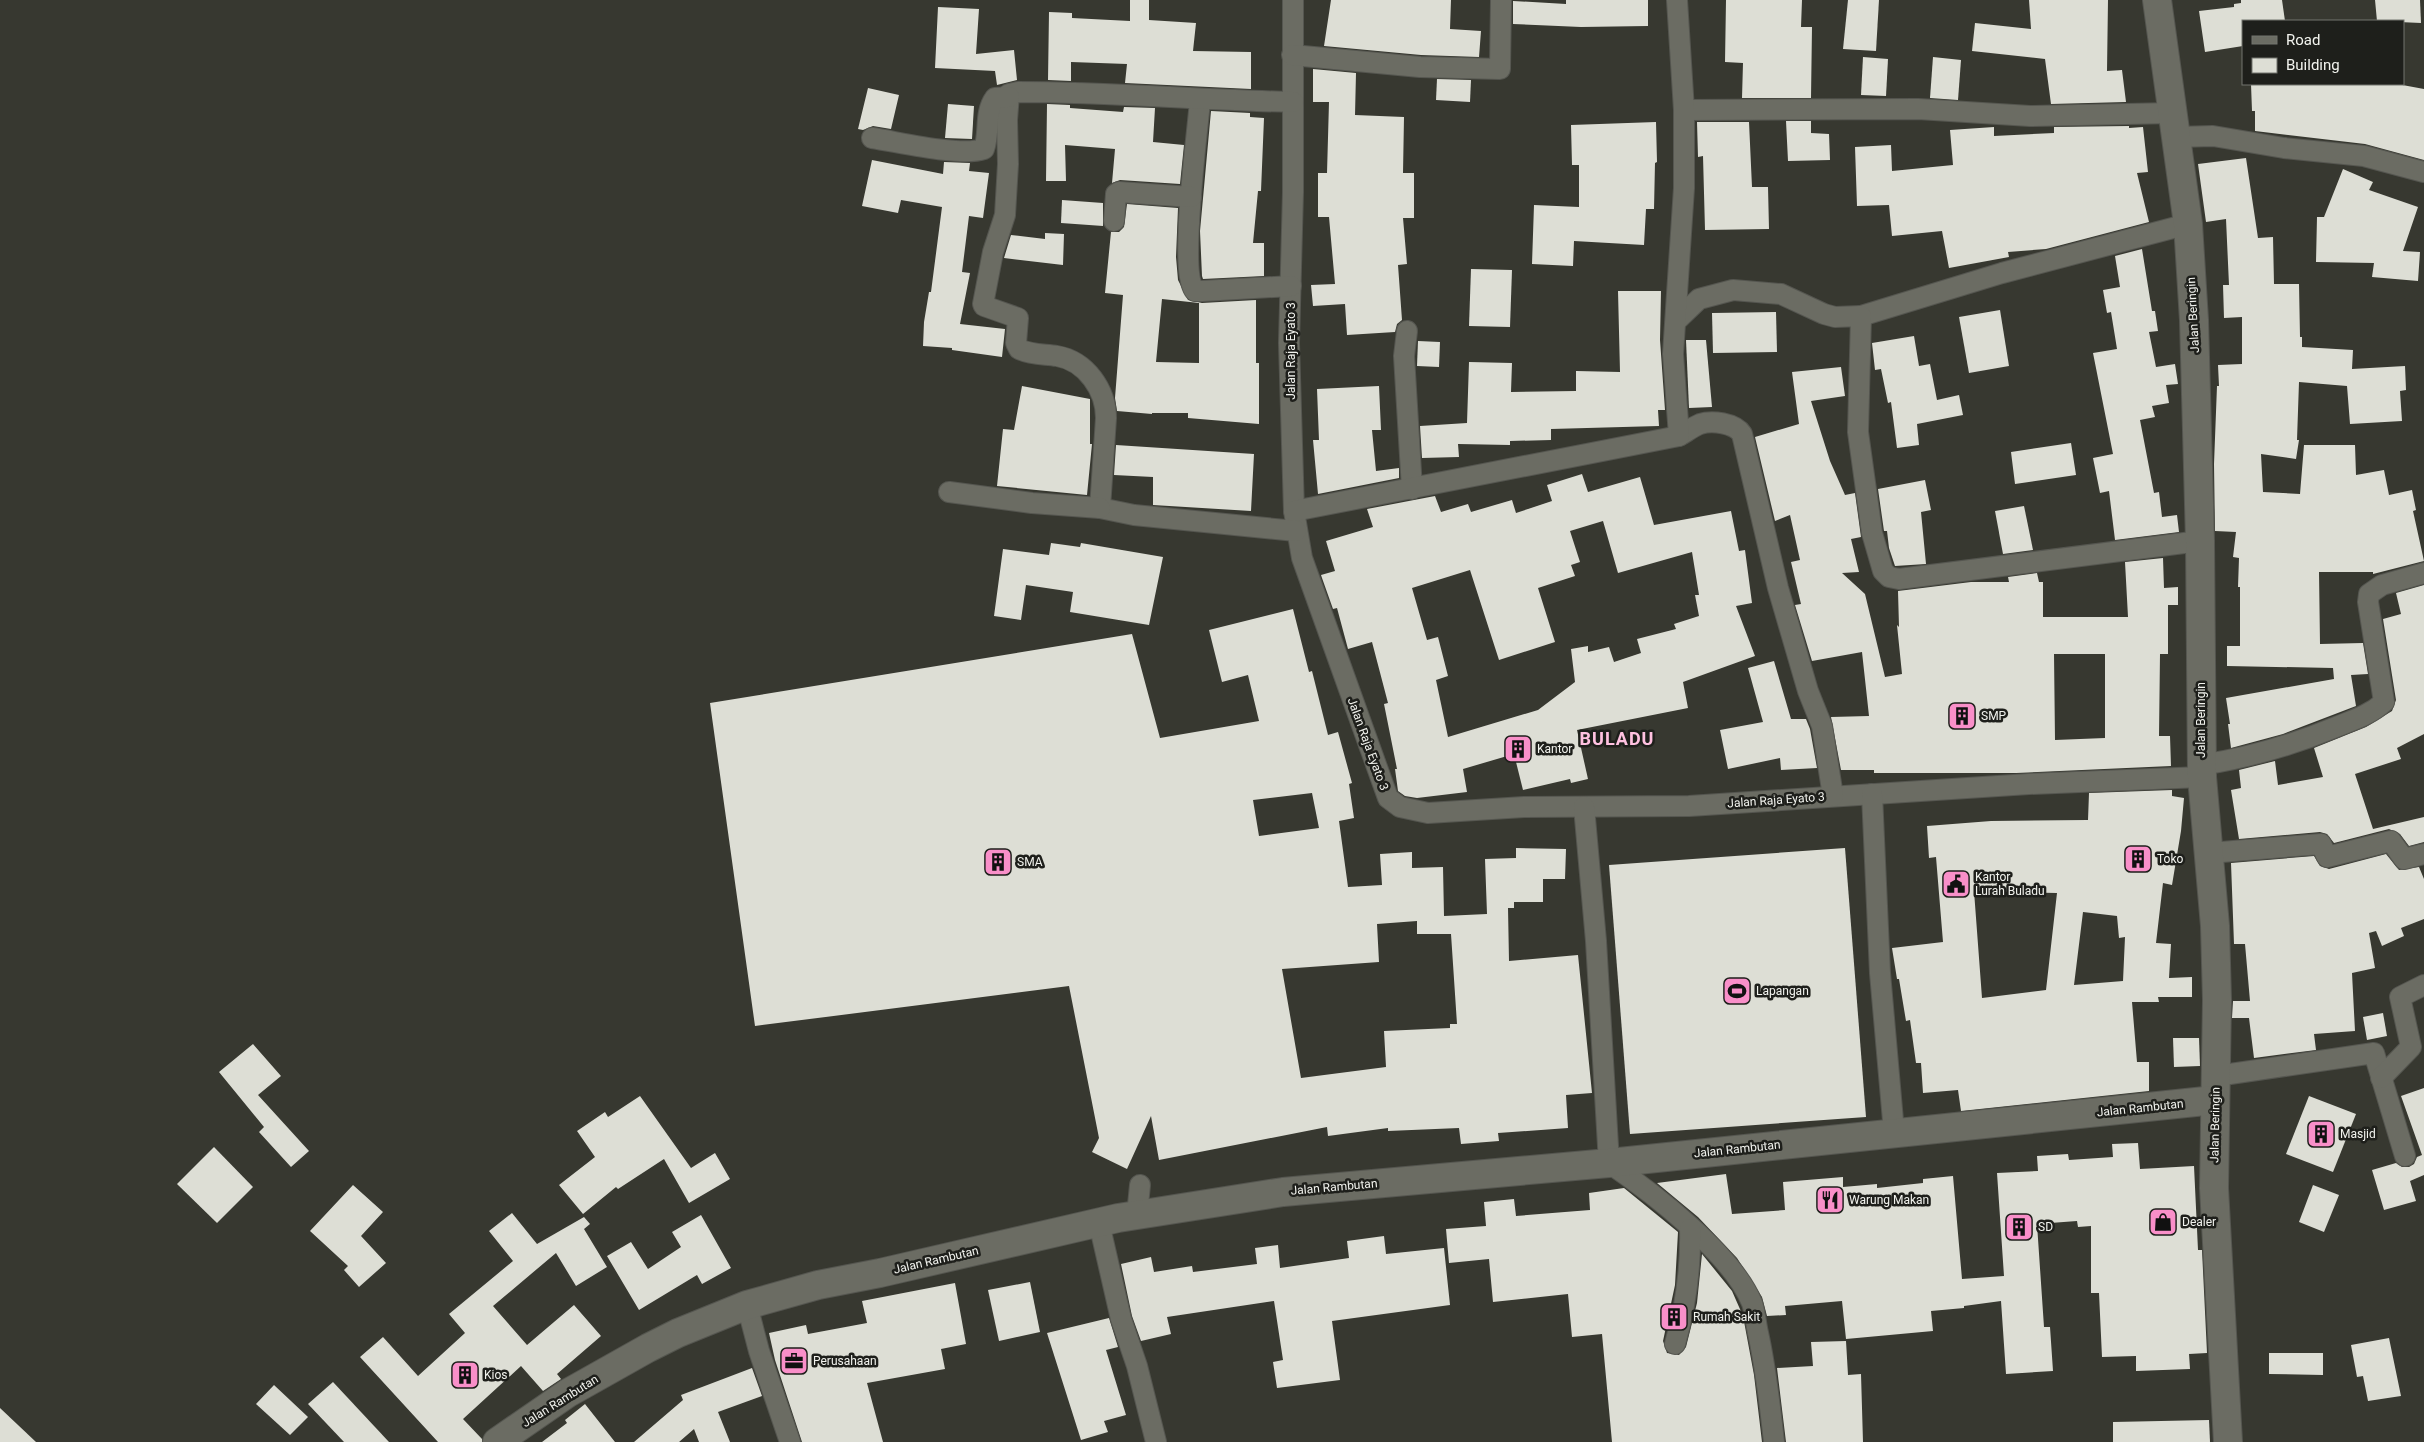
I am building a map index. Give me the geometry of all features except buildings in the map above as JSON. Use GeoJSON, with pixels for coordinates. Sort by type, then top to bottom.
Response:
{"type":"FeatureCollection","features":[{"type":"Feature","properties":{"kind":"street","name":"Jalan Raja Eyato 3"},"geometry":{"type":"LineString","coordinates":[[1293,0],[1289,343],[1296,531],[1302,558],[1388,798],[1400,806],[1428,813],[1524,807],[1689,806],[2201,771],[2305,740],[2364,716],[2378,708],[2384,702],[2368,602],[2369,594],[2382,585],[2424,573]]}},
{"type":"Feature","properties":{"kind":"street"},"geometry":{"type":"LineString","coordinates":[[1292,55],[1420,67],[1500,69],[1501,0]]}},
{"type":"Feature","properties":{"kind":"street"},"geometry":{"type":"LineString","coordinates":[[1677,0],[1684,110],[1684,188],[1673,354],[1678,436]]}},
{"type":"Feature","properties":{"kind":"street","name":"Jalan Beringin"},"geometry":{"type":"LineString","coordinates":[[2157,0],[2188,224],[2194,320],[2200,541],[2201,771],[2215,926],[2216,1088],[2214,1188],[2228,1442]]}},
{"type":"Feature","properties":{"kind":"street"},"geometry":{"type":"LineString","coordinates":[[872,138],[933,148],[976,152],[984,149],[986,144],[986,125],[992,102],[995,98],[1008,97],[1012,93],[1018,92],[1092,92],[1200,100],[1293,102]]}},
{"type":"Feature","properties":{"kind":"street"},"geometry":{"type":"LineString","coordinates":[[1008,97],[1008,197],[1001,232],[993,252],[983,304],[1018,318],[1016,343],[1019,349],[1028,353],[1058,356],[1075,362],[1088,374],[1102,393],[1106,403],[1106,418],[1100,508]]}},
{"type":"Feature","properties":{"kind":"street"},"geometry":{"type":"LineString","coordinates":[[1200,100],[1191,197],[1190,282],[1195,291],[1291,286]]}},
{"type":"Feature","properties":{"kind":"street"},"geometry":{"type":"LineString","coordinates":[[1684,110],[1918,109],[2175,125],[2214,136],[2284,148],[2364,156],[2424,172]]}},
{"type":"Feature","properties":{"kind":"street"},"geometry":{"type":"LineString","coordinates":[[1114,221],[1116,194],[1119,192],[1191,197]]}},
{"type":"Feature","properties":{"kind":"street"},"geometry":{"type":"LineString","coordinates":[[1676,321],[1699,299],[1733,290],[1781,294],[1824,314],[1835,317],[1861,316],[2002,273],[2188,224]]}},
{"type":"Feature","properties":{"kind":"street"},"geometry":{"type":"LineString","coordinates":[[1861,316],[1858,432],[1872,533],[1883,571],[1889,577],[1899,579],[2200,541]]}},
{"type":"Feature","properties":{"kind":"street"},"geometry":{"type":"LineString","coordinates":[[1407,330],[1404,338],[1404,364],[1412,489]]}},
{"type":"Feature","properties":{"kind":"street"},"geometry":{"type":"LineString","coordinates":[[1294,511],[1678,436],[1702,424],[1731,424],[1742,434],[1778,588],[1808,691],[1822,726],[1833,796]]}},
{"type":"Feature","properties":{"kind":"street"},"geometry":{"type":"LineString","coordinates":[[949,492],[1032,504],[1100,508],[1134,515],[1296,531]]}},
{"type":"Feature","properties":{"kind":"street"},"geometry":{"type":"LineString","coordinates":[[1872,794],[1880,974],[1894,1132]]}},
{"type":"Feature","properties":{"kind":"street"},"geometry":{"type":"LineString","coordinates":[[1584,807],[1596,941],[1609,1164],[1638,1183],[1716,1252],[1736,1277],[1752,1303],[1767,1375],[1774,1442]]}},
{"type":"Feature","properties":{"kind":"street"},"geometry":{"type":"LineString","coordinates":[[2208,853],[2321,844],[2327,857],[2391,841],[2404,859],[2424,854]]}},
{"type":"Feature","properties":{"kind":"street"},"geometry":{"type":"LineString","coordinates":[[2381,1078],[2411,1047],[2400,997],[2424,985]]}},
{"type":"Feature","properties":{"kind":"street"},"geometry":{"type":"LineString","coordinates":[[2216,1088],[2374,1053],[2404,1156]]}},
{"type":"Feature","properties":{"kind":"street","name":"Jalan Rambutan"},"geometry":{"type":"LineString","coordinates":[[497,1442],[568,1394],[648,1348],[678,1333],[746,1305],[818,1285],[880,1273],[1137,1215],[1283,1192],[1609,1164],[1894,1132],[2216,1088]]}},
{"type":"Feature","properties":{"kind":"street"},"geometry":{"type":"LineString","coordinates":[[1137,1215],[1140,1185]]}},
{"type":"Feature","properties":{"kind":"street"},"geometry":{"type":"LineString","coordinates":[[1099,1223],[1121,1319],[1137,1366],[1156,1442]]}},
{"type":"Feature","properties":{"kind":"street"},"geometry":{"type":"LineString","coordinates":[[1675,1344],[1685,1310],[1689,1283],[1690,1229]]}},
{"type":"Feature","properties":{"kind":"street"},"geometry":{"type":"LineString","coordinates":[[746,1305],[759,1351],[790,1442]]}},
{"type":"Feature","properties":{"kind":"place","name":"SMP"},"geometry":{"type":"Point","coordinates":[1962,716]}},
{"type":"Feature","properties":{"kind":"place","name":"Kantor"},"geometry":{"type":"Point","coordinates":[1518,749]}},
{"type":"Feature","properties":{"kind":"place","name":"Toko"},"geometry":{"type":"Point","coordinates":[2138,859]}},
{"type":"Feature","properties":{"kind":"place","name":"SMA"},"geometry":{"type":"Point","coordinates":[998,862]}},
{"type":"Feature","properties":{"kind":"place","name":"Kantor Lurah Buladu"},"geometry":{"type":"Point","coordinates":[1956,884]}},
{"type":"Feature","properties":{"kind":"place","name":"Lapangan"},"geometry":{"type":"Point","coordinates":[1737,991]}},
{"type":"Feature","properties":{"kind":"place","name":"Masjid"},"geometry":{"type":"Point","coordinates":[2321,1134]}},
{"type":"Feature","properties":{"kind":"place","name":"Warung Makan"},"geometry":{"type":"Point","coordinates":[1830,1200]}},
{"type":"Feature","properties":{"kind":"place","name":"Dealer"},"geometry":{"type":"Point","coordinates":[2163,1222]}},
{"type":"Feature","properties":{"kind":"place","name":"SD"},"geometry":{"type":"Point","coordinates":[2019,1227]}},
{"type":"Feature","properties":{"kind":"place","name":"Rumah Sakit"},"geometry":{"type":"Point","coordinates":[1674,1317]}},
{"type":"Feature","properties":{"kind":"place","name":"Perusahaan"},"geometry":{"type":"Point","coordinates":[794,1361]}},
{"type":"Feature","properties":{"kind":"place","name":"Kios"},"geometry":{"type":"Point","coordinates":[465,1375]}},
{"type":"Feature","properties":{"kind":"district","name":"BULADU"},"geometry":{"type":"Point","coordinates":[1617,738]}}]}
